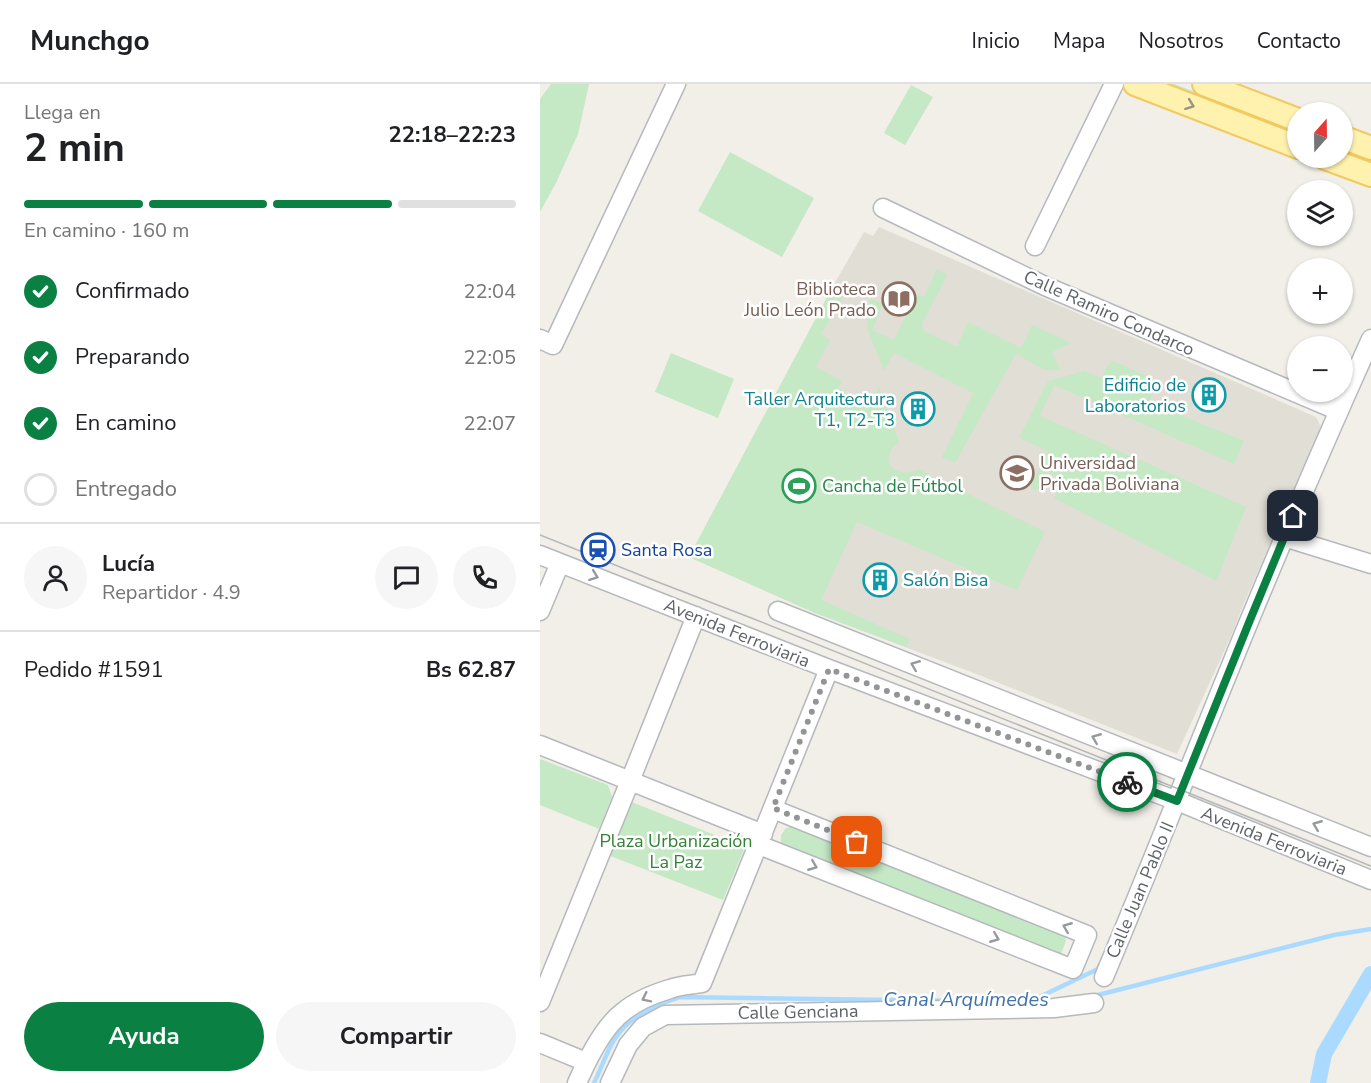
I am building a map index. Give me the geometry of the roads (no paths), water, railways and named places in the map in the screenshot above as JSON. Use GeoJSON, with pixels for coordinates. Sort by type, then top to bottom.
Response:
{"type":"FeatureCollection","features":[{"type":"Feature","properties":{"kind":"main road"},"geometry":{"type":"LineString","coordinates":[[1135,84],[1287,143]]}},
{"type":"Feature","properties":{"kind":"main road"},"geometry":{"type":"LineString","coordinates":[[1204,84],[1287,116]]}},
{"type":"Feature","properties":{"kind":"main road"},"geometry":{"type":"LineString","coordinates":[[1353,141],[1371,148]]}},
{"type":"Feature","properties":{"kind":"main road"},"geometry":{"type":"LineString","coordinates":[[1352,168],[1371,175]]}},
{"type":"Feature","properties":{"kind":"street"},"geometry":{"type":"LineString","coordinates":[[546,342],[676,84]]}},
{"type":"Feature","properties":{"kind":"street"},"geometry":{"type":"LineString","coordinates":[[1035,246],[1114,84]]}},
{"type":"Feature","properties":{"kind":"street","name":"Calle Ramiro Condarco"},"geometry":{"type":"LineString","coordinates":[[882,208],[1045,286],[1339,411]]}},
{"type":"Feature","properties":{"kind":"street","name":"Calle Juan Pablo II"},"geometry":{"type":"LineString","coordinates":[[1104,976],[1284,537],[1371,339]]}},
{"type":"Feature","properties":{"kind":"street"},"geometry":{"type":"LineString","coordinates":[[1284,537],[1371,564]]}},
{"type":"Feature","properties":{"kind":"street","name":"Avenida Ferroviaria"},"geometry":{"type":"LineString","coordinates":[[540,555],[829,669],[1177,801],[1371,880]]}},
{"type":"Feature","properties":{"kind":"street"},"geometry":{"type":"LineString","coordinates":[[540,611],[560,563]]}},
{"type":"Feature","properties":{"kind":"street","name":"Avenida Ferroviaria"},"geometry":{"type":"LineString","coordinates":[[778,611],[1371,847]]}},
{"type":"Feature","properties":{"kind":"street"},"geometry":{"type":"LineString","coordinates":[[540,1002],[696,616]]}},
{"type":"Feature","properties":{"kind":"street"},"geometry":{"type":"LineString","coordinates":[[577,1083],[586,1062],[606,1030],[622,1012],[644,998],[672,988],[702,983],[829,669]]}},
{"type":"Feature","properties":{"kind":"street"},"geometry":{"type":"LineString","coordinates":[[540,746],[630,781],[761,839],[1073,969],[1087,935],[773,808]]}},
{"type":"Feature","properties":{"kind":"street","name":"Calle Genciana"},"geometry":{"type":"LineString","coordinates":[[610,1083],[628,1045],[643,1027],[665,1015],[1054,1008],[1094,1003]]}},
{"type":"Feature","properties":{"kind":"street"},"geometry":{"type":"LineString","coordinates":[[540,1043],[586,1062]]}},
{"type":"Feature","properties":{"kind":"waterway","name":"Canal Arquímedes"},"geometry":{"type":"LineString","coordinates":[[1094,996],[1334,935],[1371,929]]}},
{"type":"Feature","properties":{"kind":"waterway"},"geometry":{"type":"LineString","coordinates":[[1031,1001],[1098,969],[1100,965]]}},
{"type":"Feature","properties":{"kind":"waterway"},"geometry":{"type":"LineString","coordinates":[[1318,1083],[1324,1054],[1371,974]]}},
{"type":"Feature","properties":{"kind":"waterway","name":"Canal Arquímedes"},"geometry":{"type":"LineString","coordinates":[[594,1083],[611,1045],[627,1024],[652,1008],[680,997],[963,1001]]}},
{"type":"Feature","properties":{"kind":"tram line"},"geometry":{"type":"LineString","coordinates":[[540,535],[1371,866]]}},
{"type":"Feature","properties":{"kind":"place","name":"Biblioteca Julio León Prado"},"geometry":{"type":"Point","coordinates":[899,299]}},
{"type":"Feature","properties":{"kind":"place","name":"Edificio de Laboratorios"},"geometry":{"type":"Point","coordinates":[1209,395]}},
{"type":"Feature","properties":{"kind":"place","name":"Taller Arquitectura T1, T2-T3"},"geometry":{"type":"Point","coordinates":[918,409]}},
{"type":"Feature","properties":{"kind":"place","name":"Universidad Privada Boliviana"},"geometry":{"type":"Point","coordinates":[1017,473]}},
{"type":"Feature","properties":{"kind":"place","name":"Cancha de Fútbol"},"geometry":{"type":"Point","coordinates":[799,486]}},
{"type":"Feature","properties":{"kind":"place","name":"Santa Rosa"},"geometry":{"type":"Point","coordinates":[598,550]}},
{"type":"Feature","properties":{"kind":"place","name":"Salón Bisa"},"geometry":{"type":"Point","coordinates":[880,580]}},
{"type":"Feature","properties":{"kind":"park label","name":"Plaza Urbanización La Paz"},"geometry":{"type":"Point","coordinates":[676,852]}}]}
